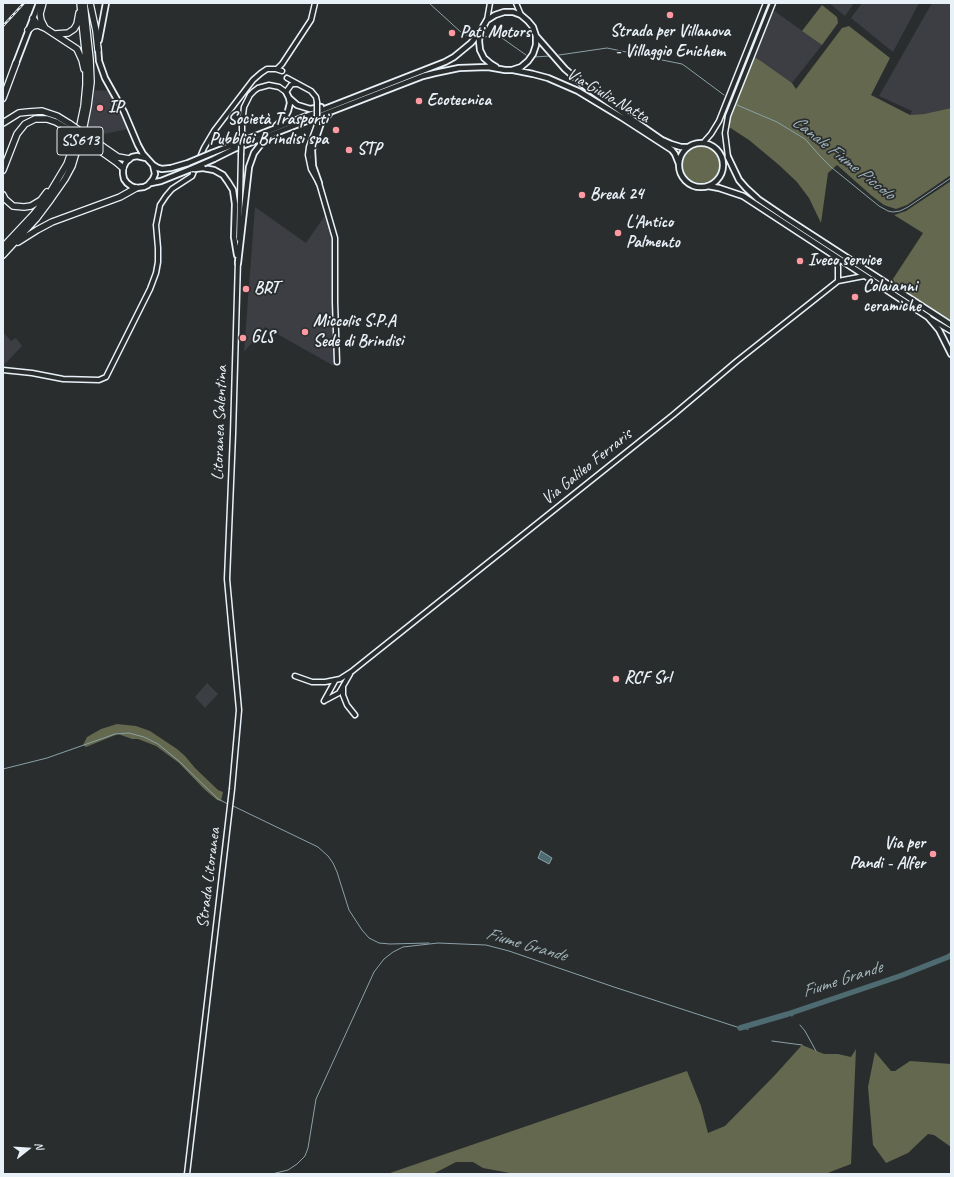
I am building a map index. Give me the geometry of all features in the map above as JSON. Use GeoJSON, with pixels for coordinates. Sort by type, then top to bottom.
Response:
{"type":"FeatureCollection","features":[{"type":"Feature","properties":{"kind":"highway"},"geometry":{"type":"LineString","coordinates":[[40,23],[40,14],[43,3]]}},
{"type":"Feature","properties":{"kind":"highway"},"geometry":{"type":"LineString","coordinates":[[55,34],[68,33],[74,29],[79,18],[80,3]]}},
{"type":"Feature","properties":{"kind":"highway","name":"SS613"},"geometry":{"type":"LineString","coordinates":[[4,251],[46,199],[67,164],[74,144],[84,106],[86,85],[86,60],[80,3]]}},
{"type":"Feature","properties":{"kind":"highway","name":"SS613"},"geometry":{"type":"LineString","coordinates":[[4,251],[36,219],[52,199],[72,166],[84,126],[89,94],[90,59],[84,3]]}},
{"type":"Feature","properties":{"kind":"highway"},"geometry":{"type":"LineString","coordinates":[[90,3],[96,31],[98,50]]}},
{"type":"Feature","properties":{"kind":"highway"},"geometry":{"type":"LineString","coordinates":[[33,18],[45,28],[77,49],[82,60],[86,85]]}},
{"type":"Feature","properties":{"kind":"highway"},"geometry":{"type":"LineString","coordinates":[[28,30],[40,23]]}},
{"type":"Feature","properties":{"kind":"highway"},"geometry":{"type":"LineString","coordinates":[[3,98],[16,63]]}},
{"type":"Feature","properties":{"kind":"highway"},"geometry":{"type":"LineString","coordinates":[[3,123],[19,113],[42,111],[57,116],[68,126],[100,148],[123,168]]}},
{"type":"Feature","properties":{"kind":"highway"},"geometry":{"type":"LineString","coordinates":[[3,170],[17,134],[25,124],[35,119],[47,119],[68,126]]}},
{"type":"Feature","properties":{"kind":"highway"},"geometry":{"type":"LineString","coordinates":[[100,148],[118,157],[129,159]]}},
{"type":"Feature","properties":{"kind":"highway"},"geometry":{"type":"LineString","coordinates":[[3,195],[5,199],[13,206],[31,206],[41,200],[58,179]]}},
{"type":"Feature","properties":{"kind":"highway"},"geometry":{"type":"LineString","coordinates":[[4,251],[47,225],[111,201],[136,188]]}},
{"type":"Feature","properties":{"kind":"main road"},"geometry":{"type":"LineString","coordinates":[[16,63],[39,3]]}},
{"type":"Feature","properties":{"kind":"main road"},"geometry":{"type":"LineString","coordinates":[[106,3],[99,34],[98,50],[100,66],[124,112],[138,145],[146,158],[158,168],[166,169],[188,163],[334,104],[444,62],[464,50],[480,32],[487,20],[495,14],[513,12],[522,15],[528,20],[536,36],[536,45],[533,54],[521,67],[512,70],[478,67],[459,68],[435,73],[403,83],[304,123],[234,149],[161,181],[151,183],[144,187],[136,188],[131,186],[124,179],[123,168],[129,159],[137,156],[146,158]]}},
{"type":"Feature","properties":{"kind":"main road"},"geometry":{"type":"LineString","coordinates":[[480,32],[479,45],[484,58],[499,68]]}},
{"type":"Feature","properties":{"kind":"main road","name":"Via Giulio Natta"},"geometry":{"type":"LineString","coordinates":[[536,36],[565,69],[586,87],[662,140],[681,147],[688,147]]}},
{"type":"Feature","properties":{"kind":"main road","name":"Via Giulio Natta"},"geometry":{"type":"LineString","coordinates":[[512,70],[548,78],[578,91],[672,150],[679,164]]}},
{"type":"Feature","properties":{"kind":"main road"},"geometry":{"type":"LineString","coordinates":[[286,92],[289,98],[297,105],[310,109],[334,104]]}},
{"type":"Feature","properties":{"kind":"main road"},"geometry":{"type":"LineString","coordinates":[[271,129],[286,115],[289,108],[289,98]]}},
{"type":"Feature","properties":{"kind":"main road"},"geometry":{"type":"LineString","coordinates":[[319,183],[313,166],[312,153],[319,125],[332,111]]}},
{"type":"Feature","properties":{"kind":"main road"},"geometry":{"type":"LineString","coordinates":[[304,123],[314,121],[318,122],[319,125]]}},
{"type":"Feature","properties":{"kind":"main road"},"geometry":{"type":"LineString","coordinates":[[238,263],[250,162],[257,148],[272,135]]}},
{"type":"Feature","properties":{"kind":"main road"},"geometry":{"type":"LineString","coordinates":[[703,143],[709,144],[715,148],[722,159],[723,166],[719,178],[714,183],[701,187],[688,183],[683,178],[679,164],[683,152],[688,147],[703,143]]}},
{"type":"Feature","properties":{"kind":"main road"},"geometry":{"type":"LineString","coordinates":[[719,153],[728,157],[740,180],[758,199],[951,325]]}},
{"type":"Feature","properties":{"kind":"main road"},"geometry":{"type":"LineString","coordinates":[[723,166],[728,157]]}},
{"type":"Feature","properties":{"kind":"main road"},"geometry":{"type":"LineString","coordinates":[[151,183],[155,174],[153,165]]}},
{"type":"Feature","properties":{"kind":"main road"},"geometry":{"type":"LineString","coordinates":[[190,169],[204,168],[214,170],[223,175],[233,190],[235,204],[234,237],[238,263]]}},
{"type":"Feature","properties":{"kind":"main road"},"geometry":{"type":"LineString","coordinates":[[708,186],[743,196],[928,317],[939,330],[951,354]]}},
{"type":"Feature","properties":{"kind":"street"},"geometry":{"type":"LineString","coordinates":[[276,69],[282,64],[311,20],[314,3]]}},
{"type":"Feature","properties":{"kind":"street"},"geometry":{"type":"LineString","coordinates":[[487,20],[490,3]]}},
{"type":"Feature","properties":{"kind":"street"},"geometry":{"type":"LineString","coordinates":[[516,3],[522,15]]}},
{"type":"Feature","properties":{"kind":"street"},"geometry":{"type":"LineString","coordinates":[[703,143],[711,134],[718,121],[766,3]]}},
{"type":"Feature","properties":{"kind":"street"},"geometry":{"type":"LineString","coordinates":[[728,157],[725,133],[728,116],[773,3]]}},
{"type":"Feature","properties":{"kind":"street"},"geometry":{"type":"LineString","coordinates":[[238,263],[242,123],[244,107],[250,95],[258,88],[268,85],[279,87],[286,92],[289,86],[287,78],[282,71],[282,64]]}},
{"type":"Feature","properties":{"kind":"street"},"geometry":{"type":"LineString","coordinates":[[3,370],[63,379],[99,380],[106,377],[150,289],[156,273],[158,248],[156,226],[160,205],[172,189],[192,176],[204,148],[214,131],[253,80],[268,69],[282,71]]}},
{"type":"Feature","properties":{"kind":"street"},"geometry":{"type":"LineString","coordinates":[[287,78],[311,91],[316,97],[319,125]]}},
{"type":"Feature","properties":{"kind":"street"},"geometry":{"type":"LineString","coordinates":[[289,86],[298,84]]}},
{"type":"Feature","properties":{"kind":"street"},"geometry":{"type":"LineString","coordinates":[[319,183],[335,238],[337,362]]}},
{"type":"Feature","properties":{"kind":"street"},"geometry":{"type":"LineString","coordinates":[[836,258],[838,267],[838,281],[864,276]]}},
{"type":"Feature","properties":{"kind":"street","name":"Litoranea Salentina"},"geometry":{"type":"LineString","coordinates":[[228,585],[238,263]]}},
{"type":"Feature","properties":{"kind":"street","name":"Via Galileo Ferraris"},"geometry":{"type":"LineString","coordinates":[[295,676],[312,682],[325,682],[335,681],[351,672],[673,416],[737,361],[838,281]]}},
{"type":"Feature","properties":{"kind":"street"},"geometry":{"type":"LineString","coordinates":[[928,317],[951,331]]}},
{"type":"Feature","properties":{"kind":"street","name":"Strada Litoranea"},"geometry":{"type":"LineString","coordinates":[[187,1174],[231,796],[239,710],[238,684],[228,585]]}},
{"type":"Feature","properties":{"kind":"street","name":"Via Galileo Ferraris"},"geometry":{"type":"LineString","coordinates":[[335,681],[324,701],[339,693],[351,672]]}},
{"type":"Feature","properties":{"kind":"street"},"geometry":{"type":"LineString","coordinates":[[343,687],[343,695],[347,705],[355,715]]}},
{"type":"Feature","properties":{"kind":"shaded area"},"geometry":{"type":"Polygon","coordinates":[[[829,3],[854,3],[845,16],[829,3]]]}},
{"type":"Feature","properties":{"kind":"shaded area"},"geometry":{"type":"Polygon","coordinates":[[[862,3],[919,3],[893,52],[851,18],[862,3]]]}},
{"type":"Feature","properties":{"kind":"shaded area"},"geometry":{"type":"Polygon","coordinates":[[[932,3],[951,3],[951,108],[924,114],[910,115],[912,111],[879,96],[932,3]]]}},
{"type":"Feature","properties":{"kind":"shaded area"},"geometry":{"type":"Polygon","coordinates":[[[773,10],[822,45],[792,83],[754,57],[773,10]]]}},
{"type":"Feature","properties":{"kind":"shaded area"},"geometry":{"type":"Polygon","coordinates":[[[93,90],[110,91],[119,106],[128,129],[104,134],[86,129],[93,90]]]}},
{"type":"Feature","properties":{"kind":"shaded area"},"geometry":{"type":"Polygon","coordinates":[[[255,207],[306,243],[326,214],[333,238],[334,366],[265,327],[244,352],[255,207]]]}},
{"type":"Feature","properties":{"kind":"shaded area"},"geometry":{"type":"Polygon","coordinates":[[[4,333],[11,341],[16,338],[22,346],[3,366],[3,334],[4,333]]]}},
{"type":"Feature","properties":{"kind":"shaded area"},"geometry":{"type":"Polygon","coordinates":[[[207,683],[218,694],[205,708],[195,697],[207,683]]]}},
{"type":"Feature","properties":{"kind":"green space"},"geometry":{"type":"Polygon","coordinates":[[[822,5],[837,17],[838,23],[822,45],[802,31],[822,5]]]}},
{"type":"Feature","properties":{"kind":"green space"},"geometry":{"type":"Polygon","coordinates":[[[849,26],[890,58],[871,95],[910,115],[924,114],[951,108],[951,175],[907,205],[896,209],[884,205],[837,165],[828,173],[821,223],[809,198],[797,182],[749,140],[729,127],[729,122],[754,57],[792,83],[796,89],[842,28],[849,26]]]}},
{"type":"Feature","properties":{"kind":"green space"},"geometry":{"type":"Polygon","coordinates":[[[697,145],[705,145],[712,148],[717,153],[720,164],[717,175],[712,180],[705,183],[697,183],[690,180],[685,175],[682,168],[682,160],[685,153],[690,148],[697,145]]]}},
{"type":"Feature","properties":{"kind":"green space"},"geometry":{"type":"Polygon","coordinates":[[[951,181],[951,321],[891,282],[923,233],[894,215],[906,211],[951,181]]]}},
{"type":"Feature","properties":{"kind":"green space"},"geometry":{"type":"Polygon","coordinates":[[[117,724],[136,726],[150,731],[177,749],[218,790],[223,792],[221,801],[217,800],[204,789],[179,763],[156,746],[138,739],[132,739],[118,734],[86,747],[83,745],[87,737],[101,729],[117,724]]]}},
{"type":"Feature","properties":{"kind":"green space"},"geometry":{"type":"Polygon","coordinates":[[[802,1045],[824,1054],[838,1054],[851,1057],[856,1049],[851,1164],[827,1174],[515,1174],[483,1168],[473,1162],[456,1162],[433,1174],[390,1174],[687,1071],[701,1106],[708,1133],[725,1126],[802,1045]]]}},
{"type":"Feature","properties":{"kind":"green space"},"geometry":{"type":"Polygon","coordinates":[[[875,1052],[891,1071],[895,1071],[910,1061],[951,1064],[951,1147],[934,1135],[928,1134],[908,1153],[886,1163],[873,1145],[868,1087],[875,1052]]]}},
{"type":"Feature","properties":{"kind":"water"},"geometry":{"type":"Polygon","coordinates":[[[541,851],[552,858],[549,864],[538,858],[541,851]]]}},
{"type":"Feature","properties":{"kind":"waterway","name":"Canale Fiume Piccolo"},"geometry":{"type":"LineString","coordinates":[[429,3],[463,34],[471,36]]}},
{"type":"Feature","properties":{"kind":"waterway","name":"Canale Fiume Piccolo"},"geometry":{"type":"LineString","coordinates":[[482,37],[497,36],[502,38],[526,55]]}},
{"type":"Feature","properties":{"kind":"waterway","name":"Canale Fiume Piccolo"},"geometry":{"type":"LineString","coordinates":[[559,55],[607,48],[655,58]]}},
{"type":"Feature","properties":{"kind":"waterway","name":"Canale Fiume Piccolo"},"geometry":{"type":"LineString","coordinates":[[534,57],[550,56]]}},
{"type":"Feature","properties":{"kind":"waterway","name":"Canale Fiume Piccolo"},"geometry":{"type":"LineString","coordinates":[[662,60],[682,64],[724,95]]}},
{"type":"Feature","properties":{"kind":"waterway","name":"Canale Fiume Piccolo"},"geometry":{"type":"LineString","coordinates":[[737,105],[777,122],[805,139],[831,167],[879,206],[888,211],[900,211],[908,207],[951,178]]}},
{"type":"Feature","properties":{"kind":"waterway"},"geometry":{"type":"LineString","coordinates":[[3,769],[47,758],[115,734],[129,733],[144,737],[158,744],[180,762],[218,799],[228,804]]}},
{"type":"Feature","properties":{"kind":"waterway"},"geometry":{"type":"LineString","coordinates":[[231,805],[318,847],[328,856],[337,872],[349,910],[369,938],[379,943],[390,944],[429,943]]}},
{"type":"Feature","properties":{"kind":"waterway","name":"Fiume Grande"},"geometry":{"type":"LineString","coordinates":[[272,1174],[288,1170],[305,1156],[308,1148],[316,1099],[374,972],[384,959],[403,947],[438,943],[486,945],[509,951],[740,1028],[748,1029]]}},
{"type":"Feature","properties":{"kind":"waterway","name":"Fiume Grande"},"geometry":{"type":"LineString","coordinates":[[740,1028],[788,1014],[900,976],[951,955]]}},
{"type":"Feature","properties":{"kind":"waterway","name":"Fiume Grande"},"geometry":{"type":"LineString","coordinates":[[788,1014],[792,1015]]}},
{"type":"Feature","properties":{"kind":"waterway"},"geometry":{"type":"LineString","coordinates":[[800,1025],[816,1051]]}},
{"type":"Feature","properties":{"kind":"waterway","name":"Fiume Grande"},"geometry":{"type":"LineString","coordinates":[[772,1041],[802,1045]]}},
{"type":"Feature","properties":{"kind":"railway"},"geometry":{"type":"LineString","coordinates":[[3,26],[24,3]]}},
{"type":"Feature","properties":{"kind":"place","name":"Strada per Villanova - Villaggio Enichem"},"geometry":{"type":"Point","coordinates":[670,15]}},
{"type":"Feature","properties":{"kind":"place","name":"Pati Motors"},"geometry":{"type":"Point","coordinates":[452,33]}},
{"type":"Feature","properties":{"kind":"place","name":"Ecotecnica"},"geometry":{"type":"Point","coordinates":[419,101]}},
{"type":"Feature","properties":{"kind":"place","name":"IP"},"geometry":{"type":"Point","coordinates":[100,108]}},
{"type":"Feature","properties":{"kind":"place","name":"Società Trasporti Pubblici Brindisi spa"},"geometry":{"type":"Point","coordinates":[336,130]}},
{"type":"Feature","properties":{"kind":"place","name":"STP"},"geometry":{"type":"Point","coordinates":[349,150]}},
{"type":"Feature","properties":{"kind":"place","name":"Break 24"},"geometry":{"type":"Point","coordinates":[582,195]}},
{"type":"Feature","properties":{"kind":"place","name":"L'Antico Palmento"},"geometry":{"type":"Point","coordinates":[618,233]}},
{"type":"Feature","properties":{"kind":"place","name":"Iveco service"},"geometry":{"type":"Point","coordinates":[800,261]}},
{"type":"Feature","properties":{"kind":"place","name":"BRT"},"geometry":{"type":"Point","coordinates":[246,289]}},
{"type":"Feature","properties":{"kind":"place","name":"Colaianni ceramiche"},"geometry":{"type":"Point","coordinates":[855,297]}},
{"type":"Feature","properties":{"kind":"place","name":"Miccolis S.P.A Sede di Brindisi"},"geometry":{"type":"Point","coordinates":[305,332]}},
{"type":"Feature","properties":{"kind":"place","name":"GLS"},"geometry":{"type":"Point","coordinates":[243,338]}},
{"type":"Feature","properties":{"kind":"place","name":"RCF Srl"},"geometry":{"type":"Point","coordinates":[616,679]}},
{"type":"Feature","properties":{"kind":"place","name":"Via per Pandi - Alfer"},"geometry":{"type":"Point","coordinates":[933,854]}}]}
